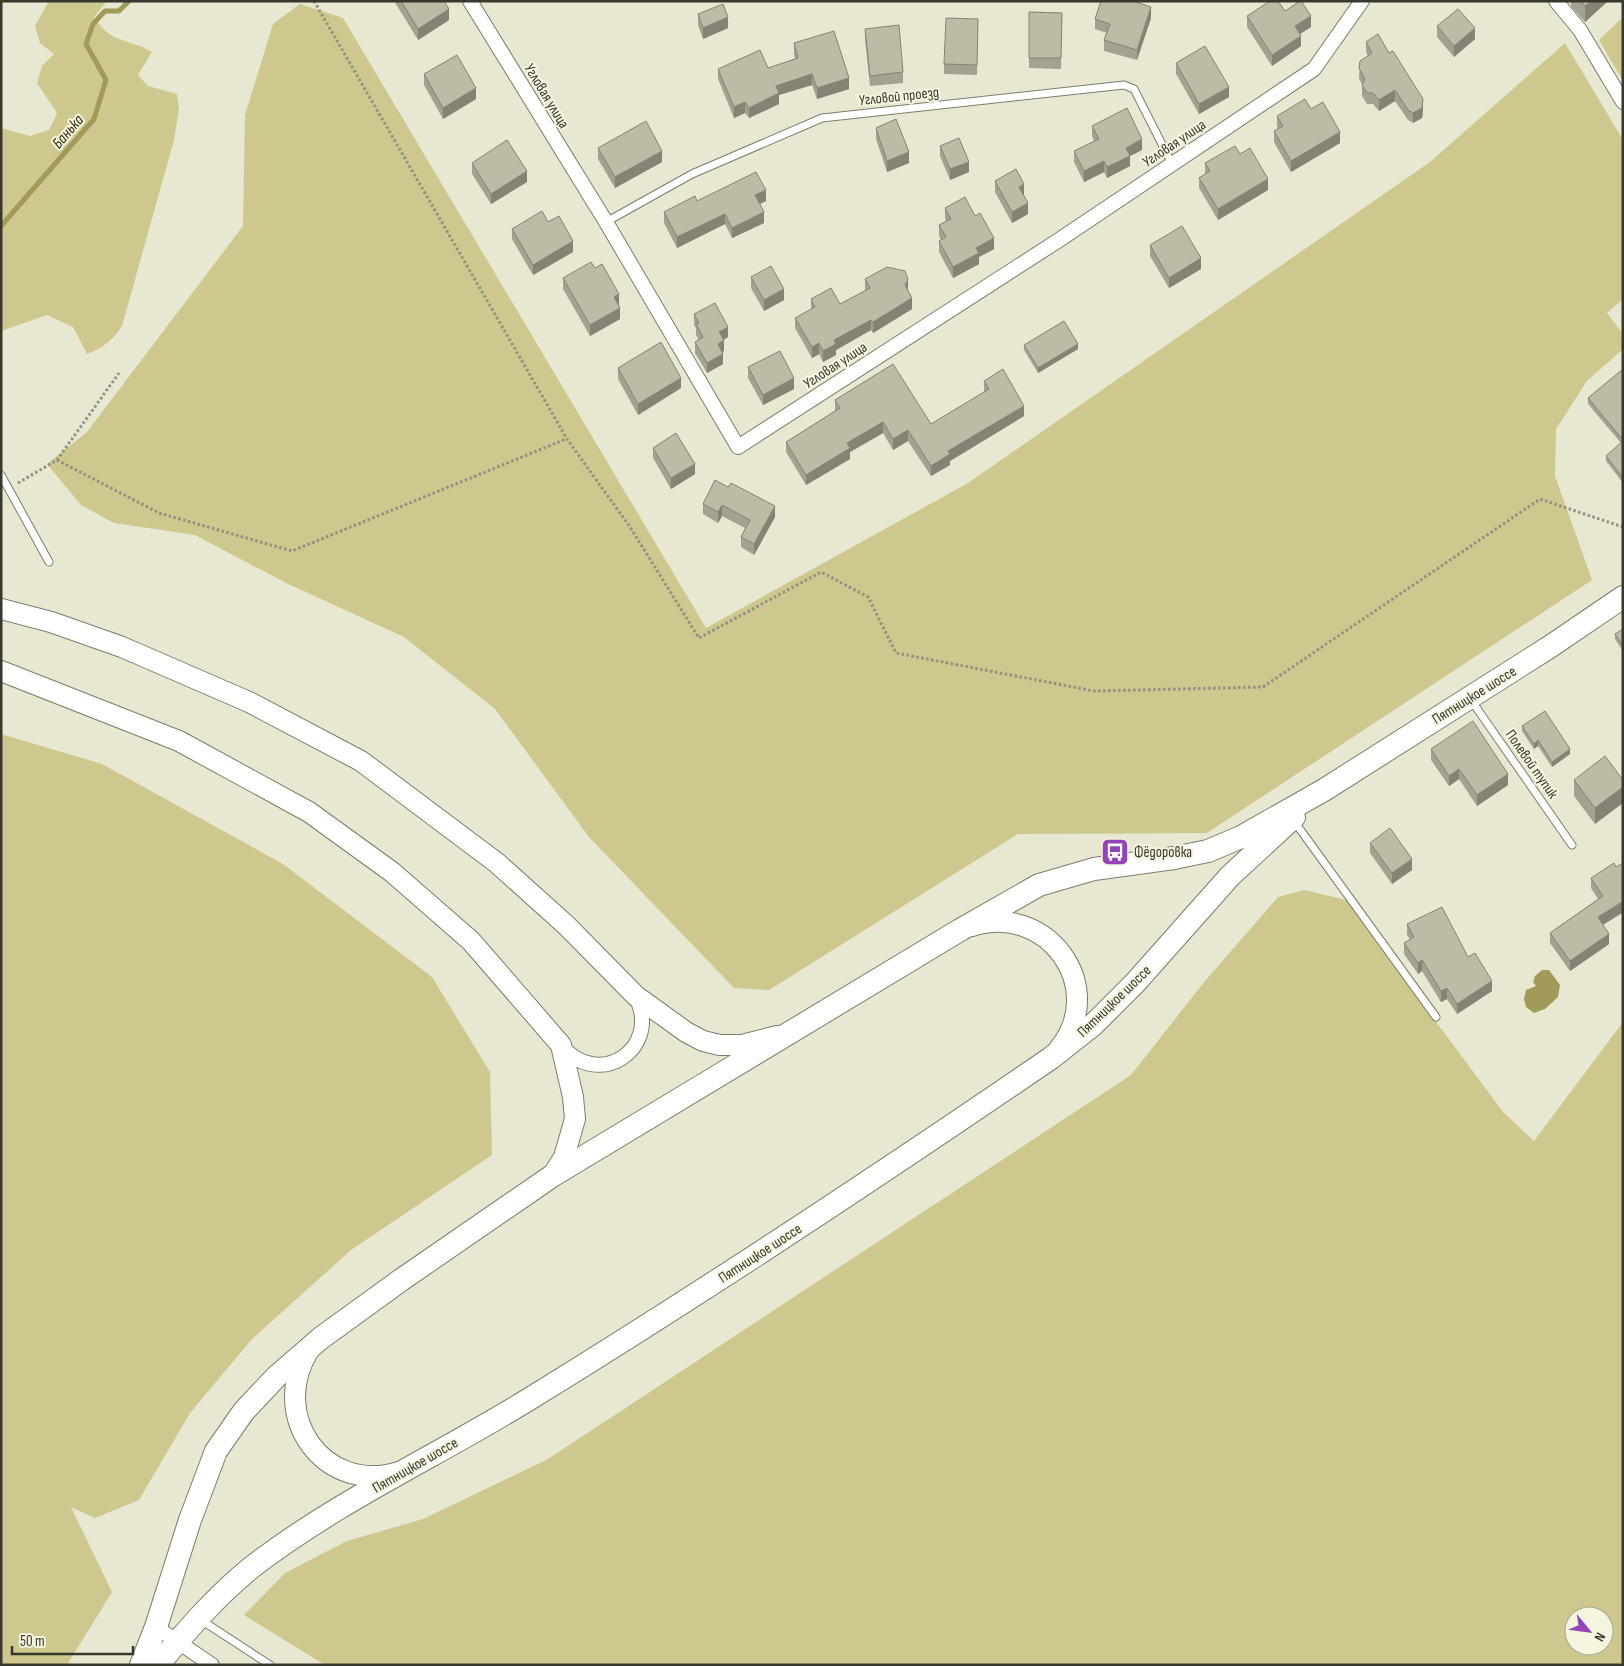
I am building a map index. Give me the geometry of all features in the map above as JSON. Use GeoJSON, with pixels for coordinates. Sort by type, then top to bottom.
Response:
{"type":"FeatureCollection","features":[{"type":"Feature","properties":{"kind":"main road","name":"Пятницкое шоссе"},"geometry":{"type":"LineString","coordinates":[[141,1665],[156,1627],[190,1520],[216,1451],[244,1411],[277,1376],[321,1338],[552,1176],[960,930],[1039,886],[1094,869],[1208,851],[1241,837],[1324,790],[1551,646],[1623,597]]}},
{"type":"Feature","properties":{"kind":"main road","name":"Пятницкое шоссе"},"geometry":{"type":"LineString","coordinates":[[158,1665],[197,1618],[251,1568],[317,1521],[529,1399],[747,1262],[1051,1058],[1094,1024],[1136,983],[1230,876],[1324,790]]}},
{"type":"Feature","properties":{"kind":"street","name":"Угловая улица"},"geometry":{"type":"LineString","coordinates":[[473,2],[606,222],[738,447],[1059,240],[1314,69],[1362,1]]}},
{"type":"Feature","properties":{"kind":"street"},"geometry":{"type":"LineString","coordinates":[[1556,1],[1580,30],[1623,102]]}},
{"type":"Feature","properties":{"kind":"street"},"geometry":{"type":"LineString","coordinates":[[1,609],[51,622],[122,647],[249,702],[361,761],[497,863],[566,925],[636,996],[686,1032],[703,1041],[720,1045],[742,1045],[789,1033]]}},
{"type":"Feature","properties":{"kind":"street"},"geometry":{"type":"LineString","coordinates":[[1,671],[179,741],[309,812],[392,872],[472,941],[574,1058],[591,1065],[600,1065],[618,1060],[633,1049],[641,1032],[642,1014],[636,996]]}},
{"type":"Feature","properties":{"kind":"street"},"geometry":{"type":"LineString","coordinates":[[960,930],[995,922],[1022,925],[1046,938],[1065,958],[1075,983],[1076,1010],[1068,1036],[1051,1058]]}},
{"type":"Feature","properties":{"kind":"street"},"geometry":{"type":"LineString","coordinates":[[552,1176],[567,1150],[574,1120],[573,1097],[561,1045]]}},
{"type":"Feature","properties":{"kind":"street"},"geometry":{"type":"LineString","coordinates":[[321,1338],[310,1348],[303,1360],[295,1386],[296,1414],[300,1427],[311,1445],[325,1460],[337,1467],[363,1476],[391,1474],[416,1464]]}},
{"type":"Feature","properties":{"kind":"street"},"geometry":{"type":"LineString","coordinates":[[156,1627],[212,1665]]}},
{"type":"Feature","properties":{"kind":"lane","name":"Угловой проезд"},"geometry":{"type":"LineString","coordinates":[[606,222],[692,174],[822,118],[1124,84],[1134,89],[1172,164]]}},
{"type":"Feature","properties":{"kind":"lane"},"geometry":{"type":"LineString","coordinates":[[1,475],[49,562]]}},
{"type":"Feature","properties":{"kind":"lane","name":"Полевой тупик"},"geometry":{"type":"LineString","coordinates":[[1469,698],[1572,845]]}},
{"type":"Feature","properties":{"kind":"lane"},"geometry":{"type":"LineString","coordinates":[[1292,818],[1436,1017]]}},
{"type":"Feature","properties":{"kind":"lane"},"geometry":{"type":"LineString","coordinates":[[197,1618],[270,1665]]}},
{"type":"Feature","properties":{"kind":"path"},"geometry":{"type":"LineString","coordinates":[[314,1],[566,439],[630,526],[699,638],[821,572],[868,597],[896,653],[1094,691],[1263,686],[1540,499],[1623,527]]}},
{"type":"Feature","properties":{"kind":"path"},"geometry":{"type":"LineString","coordinates":[[9,489],[57,460],[119,373]]}},
{"type":"Feature","properties":{"kind":"path"},"geometry":{"type":"LineString","coordinates":[[57,460],[159,513],[292,551],[566,439]]}},
{"type":"Feature","properties":{"kind":"shaded area"},"geometry":{"type":"Polygon","coordinates":[[[49,1],[107,1],[94,17],[113,36],[152,52],[138,75],[148,86],[177,94],[179,109],[174,140],[122,326],[107,343],[87,354],[73,327],[47,315],[1,331],[1,128],[30,136],[49,130],[57,113],[37,83],[42,66],[54,54],[40,43],[35,26],[49,1]]]}},
{"type":"Feature","properties":{"kind":"shaded area"},"geometry":{"type":"Polygon","coordinates":[[[300,4],[343,18],[706,628],[968,483],[1430,162],[1565,43],[1623,140],[1623,299],[1607,313],[1623,334],[1623,349],[1587,381],[1556,429],[1555,476],[1592,580],[1207,833],[1018,834],[769,990],[734,988],[589,837],[495,709],[404,637],[286,583],[195,535],[114,523],[81,505],[47,464],[87,432],[243,226],[245,115],[273,24],[300,4]]]}},
{"type":"Feature","properties":{"kind":"shaded area"},"geometry":{"type":"Polygon","coordinates":[[[1623,17],[1623,81],[1599,40],[1623,17]]]}},
{"type":"Feature","properties":{"kind":"shaded area"},"geometry":{"type":"Polygon","coordinates":[[[1,734],[102,764],[283,864],[432,977],[490,1072],[492,1155],[351,1250],[252,1339],[190,1413],[139,1500],[95,1518],[71,1507],[112,1592],[67,1665],[1,1665],[1,734]]]}},
{"type":"Feature","properties":{"kind":"shaded area"},"geometry":{"type":"Polygon","coordinates":[[[1304,890],[1346,900],[1503,1112],[1534,1141],[1623,1022],[1623,1665],[325,1665],[244,1615],[285,1573],[347,1541],[423,1519],[548,1459],[1131,1075],[1205,981],[1278,897],[1304,890]]]}},
{"type":"Feature","properties":{"kind":"shaded area"},"geometry":{"type":"Polygon","coordinates":[[[1542,970],[1549,970],[1560,985],[1558,997],[1545,1009],[1534,1013],[1526,1007],[1524,999],[1526,990],[1536,986],[1533,982],[1535,976],[1542,970]]]}},
{"type":"Feature","properties":{"kind":"building"},"geometry":{"type":"Polygon","coordinates":[[[401,1],[444,1],[449,9],[418,29],[401,1]]]}},
{"type":"Feature","properties":{"kind":"building"},"geometry":{"type":"Polygon","coordinates":[[[1101,1],[1133,1],[1151,7],[1137,50],[1104,40],[1110,24],[1095,19],[1101,1]]]}},
{"type":"Feature","properties":{"kind":"building"},"geometry":{"type":"Polygon","coordinates":[[[1270,1],[1278,1],[1285,11],[1301,1],[1311,16],[1295,26],[1301,36],[1272,55],[1247,16],[1270,1]]]}},
{"type":"Feature","properties":{"kind":"building"},"geometry":{"type":"Polygon","coordinates":[[[1581,1],[1591,1],[1585,6],[1581,1]]]}},
{"type":"Feature","properties":{"kind":"building"},"geometry":{"type":"Polygon","coordinates":[[[723,4],[728,17],[703,28],[698,14],[723,4]]]}},
{"type":"Feature","properties":{"kind":"building"},"geometry":{"type":"Polygon","coordinates":[[[1458,9],[1475,28],[1454,46],[1437,26],[1458,9]]]}},
{"type":"Feature","properties":{"kind":"building"},"geometry":{"type":"Polygon","coordinates":[[[1029,12],[1062,13],[1061,58],[1029,58],[1029,12]]]}},
{"type":"Feature","properties":{"kind":"building"},"geometry":{"type":"Polygon","coordinates":[[[946,18],[978,19],[977,65],[944,64],[946,18]]]}},
{"type":"Feature","properties":{"kind":"building"},"geometry":{"type":"Polygon","coordinates":[[[899,25],[903,72],[870,76],[865,29],[899,25]]]}},
{"type":"Feature","properties":{"kind":"building"},"geometry":{"type":"Polygon","coordinates":[[[834,31],[849,78],[817,88],[812,74],[776,86],[779,93],[749,108],[745,102],[734,107],[718,69],[760,50],[768,68],[798,58],[794,43],[834,31]]]}},
{"type":"Feature","properties":{"kind":"building"},"geometry":{"type":"Polygon","coordinates":[[[1378,34],[1389,53],[1393,51],[1423,99],[1422,108],[1413,113],[1408,110],[1395,90],[1379,100],[1373,93],[1367,93],[1362,85],[1365,79],[1359,68],[1360,61],[1372,53],[1366,42],[1378,34]]]}},
{"type":"Feature","properties":{"kind":"building"},"geometry":{"type":"Polygon","coordinates":[[[1205,46],[1229,87],[1199,104],[1176,63],[1205,46]]]}},
{"type":"Feature","properties":{"kind":"building"},"geometry":{"type":"Polygon","coordinates":[[[457,55],[476,88],[443,108],[424,74],[457,55]]]}},
{"type":"Feature","properties":{"kind":"building"},"geometry":{"type":"Polygon","coordinates":[[[1305,99],[1311,109],[1323,102],[1340,132],[1291,161],[1274,131],[1283,126],[1277,116],[1305,99]]]}},
{"type":"Feature","properties":{"kind":"building"},"geometry":{"type":"Polygon","coordinates":[[[1127,108],[1142,139],[1126,148],[1130,156],[1107,167],[1104,161],[1084,171],[1074,151],[1099,139],[1092,126],[1127,108]]]}},
{"type":"Feature","properties":{"kind":"building"},"geometry":{"type":"Polygon","coordinates":[[[896,119],[909,152],[887,161],[876,128],[896,119]]]}},
{"type":"Feature","properties":{"kind":"building"},"geometry":{"type":"Polygon","coordinates":[[[646,121],[662,151],[615,177],[598,148],[646,121]]]}},
{"type":"Feature","properties":{"kind":"building"},"geometry":{"type":"Polygon","coordinates":[[[959,138],[969,162],[950,169],[940,146],[959,138]]]}},
{"type":"Feature","properties":{"kind":"building"},"geometry":{"type":"Polygon","coordinates":[[[507,140],[527,171],[491,194],[472,163],[507,140]]]}},
{"type":"Feature","properties":{"kind":"building"},"geometry":{"type":"Polygon","coordinates":[[[1235,146],[1240,154],[1250,148],[1268,179],[1218,209],[1199,178],[1210,171],[1205,163],[1235,146]]]}},
{"type":"Feature","properties":{"kind":"building"},"geometry":{"type":"Polygon","coordinates":[[[1016,169],[1024,184],[1019,187],[1028,203],[1012,212],[995,181],[1016,169]]]}},
{"type":"Feature","properties":{"kind":"building"},"geometry":{"type":"Polygon","coordinates":[[[756,172],[766,190],[755,195],[764,212],[732,228],[725,214],[677,237],[664,212],[695,196],[697,201],[756,172]]]}},
{"type":"Feature","properties":{"kind":"building"},"geometry":{"type":"Polygon","coordinates":[[[965,197],[975,216],[980,213],[994,238],[976,248],[979,253],[953,267],[939,241],[946,237],[939,225],[951,219],[945,208],[965,197]]]}},
{"type":"Feature","properties":{"kind":"building"},"geometry":{"type":"Polygon","coordinates":[[[542,211],[548,222],[559,216],[573,241],[533,265],[512,229],[542,211]]]}},
{"type":"Feature","properties":{"kind":"building"},"geometry":{"type":"Polygon","coordinates":[[[1182,226],[1201,258],[1169,278],[1150,245],[1182,226]]]}},
{"type":"Feature","properties":{"kind":"building"},"geometry":{"type":"Polygon","coordinates":[[[591,262],[595,268],[602,264],[619,294],[614,297],[620,308],[590,325],[563,278],[591,262]]]}},
{"type":"Feature","properties":{"kind":"building"},"geometry":{"type":"Polygon","coordinates":[[[771,266],[784,289],[764,300],[751,277],[771,266]]]}},
{"type":"Feature","properties":{"kind":"building"},"geometry":{"type":"Polygon","coordinates":[[[887,267],[905,271],[908,279],[905,285],[912,298],[873,322],[871,320],[834,340],[836,344],[823,351],[819,343],[812,347],[795,318],[815,307],[811,299],[831,288],[840,304],[870,288],[865,279],[887,267]]]}},
{"type":"Feature","properties":{"kind":"building"},"geometry":{"type":"Polygon","coordinates":[[[715,303],[728,327],[719,332],[724,340],[718,344],[723,354],[707,363],[695,342],[703,337],[696,324],[699,323],[694,314],[715,303]]]}},
{"type":"Feature","properties":{"kind":"building"},"geometry":{"type":"Polygon","coordinates":[[[1064,321],[1078,344],[1038,368],[1024,345],[1064,321]]]}},
{"type":"Feature","properties":{"kind":"building"},"geometry":{"type":"Polygon","coordinates":[[[661,342],[681,378],[638,404],[618,368],[661,342]]]}},
{"type":"Feature","properties":{"kind":"building"},"geometry":{"type":"Polygon","coordinates":[[[780,351],[794,378],[763,395],[748,367],[780,351]]]}},
{"type":"Feature","properties":{"kind":"building"},"geometry":{"type":"Polygon","coordinates":[[[893,364],[931,424],[989,389],[984,381],[1003,369],[1024,406],[948,451],[950,454],[931,466],[908,430],[893,439],[883,422],[847,443],[850,448],[806,475],[786,442],[840,408],[835,400],[893,364]]]}},
{"type":"Feature","properties":{"kind":"building"},"geometry":{"type":"Polygon","coordinates":[[[1623,369],[1623,440],[1588,398],[1623,369]]]}},
{"type":"Feature","properties":{"kind":"building"},"geometry":{"type":"Polygon","coordinates":[[[676,433],[695,464],[671,478],[653,448],[676,433]]]}},
{"type":"Feature","properties":{"kind":"building"},"geometry":{"type":"Polygon","coordinates":[[[1623,441],[1623,478],[1606,456],[1623,441]]]}},
{"type":"Feature","properties":{"kind":"building"},"geometry":{"type":"Polygon","coordinates":[[[715,480],[728,487],[731,483],[775,506],[754,544],[741,537],[750,520],[722,505],[718,512],[703,504],[715,480]]]}},
{"type":"Feature","properties":{"kind":"building"},"geometry":{"type":"Polygon","coordinates":[[[1623,629],[1623,646],[1615,634],[1623,629]]]}},
{"type":"Feature","properties":{"kind":"building"},"geometry":{"type":"Polygon","coordinates":[[[1545,711],[1570,749],[1552,762],[1538,740],[1534,744],[1522,726],[1545,711]]]}},
{"type":"Feature","properties":{"kind":"building"},"geometry":{"type":"Polygon","coordinates":[[[1473,721],[1508,774],[1477,795],[1459,769],[1449,776],[1431,749],[1473,721]]]}},
{"type":"Feature","properties":{"kind":"building"},"geometry":{"type":"Polygon","coordinates":[[[1605,756],[1623,780],[1623,787],[1595,808],[1574,780],[1605,756]]]}},
{"type":"Feature","properties":{"kind":"building"},"geometry":{"type":"Polygon","coordinates":[[[1390,828],[1412,859],[1392,873],[1370,843],[1390,828]]]}},
{"type":"Feature","properties":{"kind":"building"},"geometry":{"type":"Polygon","coordinates":[[[1614,863],[1616,867],[1623,863],[1623,903],[1598,917],[1609,934],[1570,961],[1550,933],[1603,896],[1591,878],[1614,863]]]}},
{"type":"Feature","properties":{"kind":"building"},"geometry":{"type":"Polygon","coordinates":[[[1442,907],[1468,957],[1475,953],[1492,981],[1457,1004],[1447,988],[1441,991],[1422,960],[1418,963],[1404,943],[1414,937],[1407,924],[1442,907]]]}},
{"type":"Feature","properties":{"kind":"waterway","name":"Банька"},"geometry":{"type":"LineString","coordinates":[[1,226],[94,119],[106,80],[86,44],[93,24],[105,11],[119,11],[129,1]]}},
{"type":"Feature","properties":{"kind":"place","name":"Фёдоровка"},"geometry":{"type":"Point","coordinates":[1115,852]}}]}
